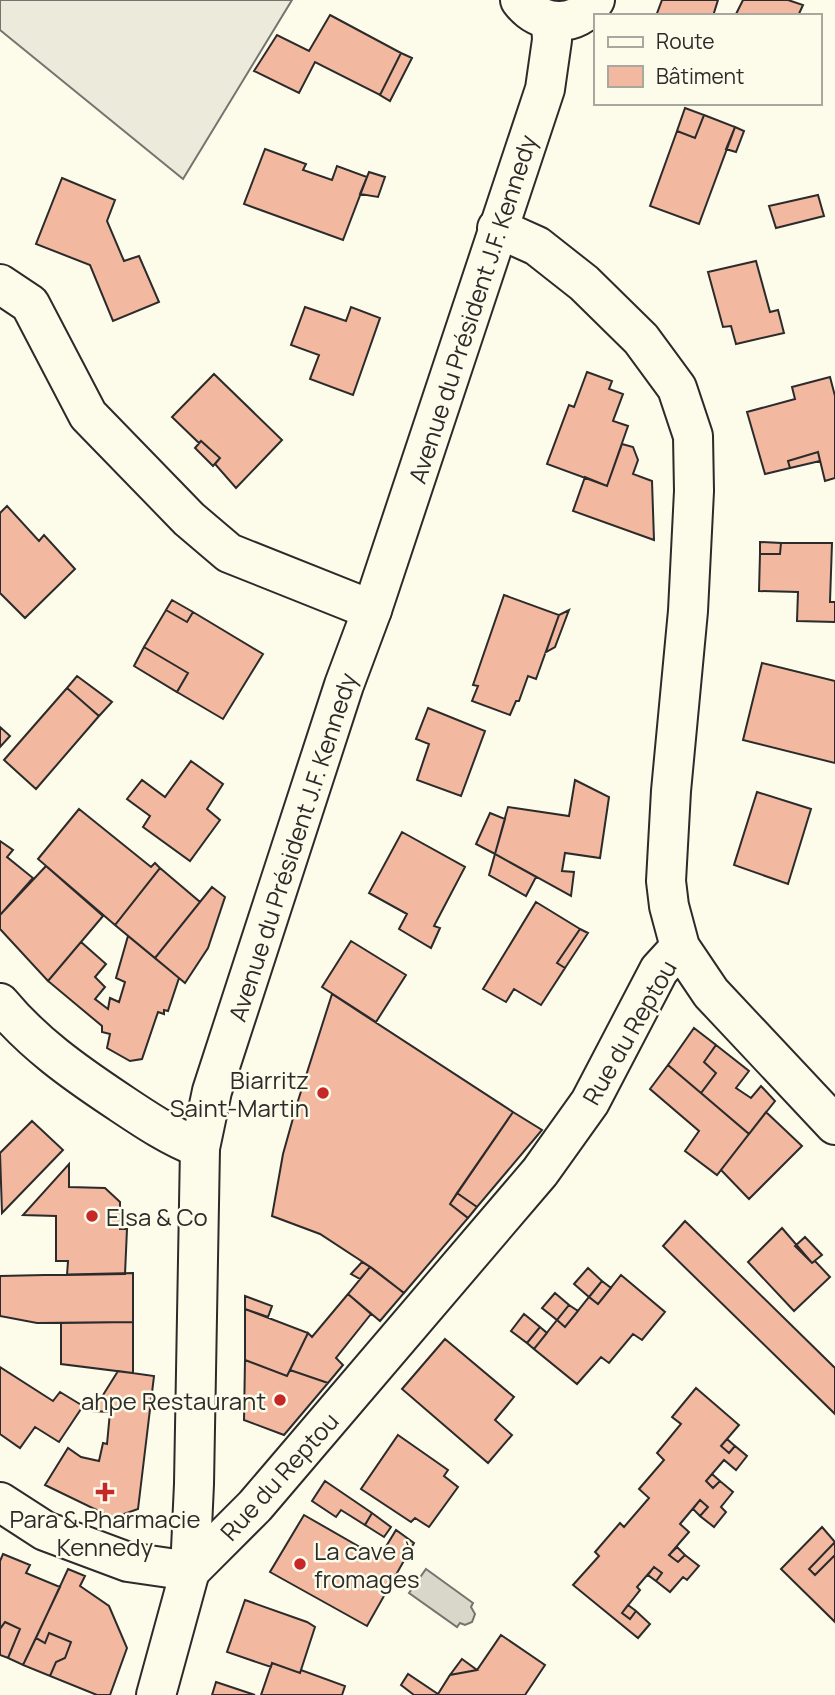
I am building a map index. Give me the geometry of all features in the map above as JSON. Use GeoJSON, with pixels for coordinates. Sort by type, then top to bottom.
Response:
{"type":"FeatureCollection","features":[{"type":"Feature","properties":{"kind":"street"},"geometry":{"type":"LineString","coordinates":[[520,0],[527,10],[539,18],[551,21],[566,21],[580,16],[595,0]]}},
{"type":"Feature","properties":{"kind":"street","name":"Avenue du Président J.F. Kennedy"},"geometry":{"type":"LineString","coordinates":[[156,1695],[190,1571],[200,1148],[212,1091],[344,685],[372,610],[544,89],[552,40],[551,21]]}},
{"type":"Feature","properties":{"kind":"street","name":"Rue du Reptou"},"geometry":{"type":"LineString","coordinates":[[190,1571],[256,1507],[540,1172],[590,1102],[659,970],[680,947],[669,906],[666,881],[671,791],[688,611],[694,491],[693,436],[677,388],[641,339],[584,284],[537,246],[498,228]]}},
{"type":"Feature","properties":{"kind":"street"},"geometry":{"type":"LineString","coordinates":[[0,284],[30,304],[88,415],[189,519],[229,553],[372,610]]}},
{"type":"Feature","properties":{"kind":"street"},"geometry":{"type":"LineString","coordinates":[[680,947],[711,993],[820,1087],[835,1125]]}},
{"type":"Feature","properties":{"kind":"street"},"geometry":{"type":"LineString","coordinates":[[0,1003],[20,1028],[75,1073],[158,1128],[200,1148]]}},
{"type":"Feature","properties":{"kind":"street"},"geometry":{"type":"LineString","coordinates":[[0,1502],[45,1531],[128,1562],[190,1571]]}},
{"type":"Feature","properties":{"kind":"shaded area"},"geometry":{"type":"Polygon","coordinates":[[[0,0],[292,0],[183,179],[0,30],[0,0]]]}},
{"type":"Feature","properties":{"kind":"shaded area"},"geometry":{"type":"Polygon","coordinates":[[[426,1569],[473,1603],[471,1607],[475,1614],[472,1622],[465,1625],[460,1623],[457,1627],[409,1593],[426,1569]]]}},
{"type":"Feature","properties":{"kind":"building"},"geometry":{"type":"Polygon","coordinates":[[[662,0],[718,0],[714,14],[657,14],[662,0]]]}},
{"type":"Feature","properties":{"kind":"building"},"geometry":{"type":"Polygon","coordinates":[[[743,0],[788,0],[803,5],[799,14],[736,14],[743,0]]]}},
{"type":"Feature","properties":{"kind":"building"},"geometry":{"type":"Polygon","coordinates":[[[330,15],[401,53],[380,95],[315,62],[299,93],[254,71],[277,35],[309,51],[330,15]]]}},
{"type":"Feature","properties":{"kind":"building"},"geometry":{"type":"Polygon","coordinates":[[[401,53],[412,58],[390,101],[380,95],[401,53]]]}},
{"type":"Feature","properties":{"kind":"building"},"geometry":{"type":"Polygon","coordinates":[[[685,108],[704,115],[695,138],[677,131],[685,108]]]}},
{"type":"Feature","properties":{"kind":"building"},"geometry":{"type":"Polygon","coordinates":[[[704,115],[735,127],[699,224],[650,206],[677,131],[695,138],[704,115]]]}},
{"type":"Feature","properties":{"kind":"building"},"geometry":{"type":"Polygon","coordinates":[[[735,127],[744,131],[736,152],[726,149],[735,127]]]}},
{"type":"Feature","properties":{"kind":"building"},"geometry":{"type":"Polygon","coordinates":[[[265,149],[306,164],[303,170],[332,180],[337,166],[367,177],[343,240],[244,204],[265,149]]]}},
{"type":"Feature","properties":{"kind":"building"},"geometry":{"type":"Polygon","coordinates":[[[369,172],[385,177],[378,197],[360,194],[369,172]]]}},
{"type":"Feature","properties":{"kind":"building"},"geometry":{"type":"Polygon","coordinates":[[[62,178],[115,200],[107,221],[124,261],[139,256],[159,302],[113,321],[90,265],[36,244],[62,178]]]}},
{"type":"Feature","properties":{"kind":"building"},"geometry":{"type":"Polygon","coordinates":[[[818,195],[824,216],[776,228],[769,206],[818,195]]]}},
{"type":"Feature","properties":{"kind":"building"},"geometry":{"type":"Polygon","coordinates":[[[756,261],[770,312],[778,310],[784,333],[736,344],[731,326],[723,327],[708,272],[756,261]]]}},
{"type":"Feature","properties":{"kind":"building"},"geometry":{"type":"Polygon","coordinates":[[[305,307],[346,321],[351,307],[380,318],[353,395],[310,379],[319,355],[291,345],[305,307]]]}},
{"type":"Feature","properties":{"kind":"building"},"geometry":{"type":"Polygon","coordinates":[[[587,372],[612,381],[609,389],[623,394],[613,421],[628,426],[607,486],[547,464],[569,405],[574,407],[587,372]]]}},
{"type":"Feature","properties":{"kind":"building"},"geometry":{"type":"Polygon","coordinates":[[[214,374],[282,440],[236,488],[215,464],[220,458],[201,441],[199,443],[172,417],[214,374]]]}},
{"type":"Feature","properties":{"kind":"building"},"geometry":{"type":"Polygon","coordinates":[[[830,377],[835,396],[835,478],[825,481],[818,452],[788,461],[790,468],[765,474],[747,412],[795,399],[792,387],[830,377]]]}},
{"type":"Feature","properties":{"kind":"building"},"geometry":{"type":"Polygon","coordinates":[[[201,441],[220,458],[213,466],[195,448],[201,441]]]}},
{"type":"Feature","properties":{"kind":"building"},"geometry":{"type":"Polygon","coordinates":[[[622,444],[633,447],[638,460],[633,474],[652,481],[654,540],[573,511],[585,477],[607,486],[622,444]]]}},
{"type":"Feature","properties":{"kind":"building"},"geometry":{"type":"Polygon","coordinates":[[[818,452],[820,461],[790,468],[788,461],[818,452]]]}},
{"type":"Feature","properties":{"kind":"building"},"geometry":{"type":"Polygon","coordinates":[[[7,506],[39,541],[44,535],[75,569],[25,618],[0,593],[0,513],[7,506]]]}},
{"type":"Feature","properties":{"kind":"building"},"geometry":{"type":"Polygon","coordinates":[[[760,542],[781,543],[780,554],[760,554],[760,542]]]}},
{"type":"Feature","properties":{"kind":"building"},"geometry":{"type":"Polygon","coordinates":[[[781,543],[832,543],[830,602],[835,602],[835,622],[797,621],[798,592],[759,591],[760,554],[780,554],[781,543]]]}},
{"type":"Feature","properties":{"kind":"building"},"geometry":{"type":"Polygon","coordinates":[[[504,595],[559,615],[536,679],[528,676],[519,701],[516,701],[510,715],[472,701],[478,686],[473,685],[504,595]]]}},
{"type":"Feature","properties":{"kind":"building"},"geometry":{"type":"Polygon","coordinates":[[[172,600],[193,612],[187,622],[166,610],[172,600]]]}},
{"type":"Feature","properties":{"kind":"building"},"geometry":{"type":"Polygon","coordinates":[[[166,610],[187,622],[193,612],[263,654],[223,719],[177,692],[188,673],[144,647],[166,610]]]}},
{"type":"Feature","properties":{"kind":"building"},"geometry":{"type":"Polygon","coordinates":[[[569,610],[555,647],[546,652],[559,615],[569,610]]]}},
{"type":"Feature","properties":{"kind":"building"},"geometry":{"type":"Polygon","coordinates":[[[144,647],[188,673],[177,692],[134,666],[144,647]]]}},
{"type":"Feature","properties":{"kind":"building"},"geometry":{"type":"Polygon","coordinates":[[[762,663],[835,681],[835,763],[743,740],[762,663]]]}},
{"type":"Feature","properties":{"kind":"building"},"geometry":{"type":"Polygon","coordinates":[[[77,676],[112,702],[99,716],[67,688],[77,676]]]}},
{"type":"Feature","properties":{"kind":"building"},"geometry":{"type":"Polygon","coordinates":[[[67,688],[99,716],[36,789],[4,760],[67,688]]]}},
{"type":"Feature","properties":{"kind":"building"},"geometry":{"type":"Polygon","coordinates":[[[428,708],[485,731],[461,796],[417,780],[429,744],[416,739],[428,708]]]}},
{"type":"Feature","properties":{"kind":"building"},"geometry":{"type":"Polygon","coordinates":[[[0,727],[10,736],[0,747],[0,727]]]}},
{"type":"Feature","properties":{"kind":"building"},"geometry":{"type":"Polygon","coordinates":[[[191,761],[223,784],[207,809],[220,820],[190,861],[143,827],[150,816],[127,799],[142,780],[165,797],[191,761]]]}},
{"type":"Feature","properties":{"kind":"building"},"geometry":{"type":"Polygon","coordinates":[[[575,780],[609,797],[600,858],[565,853],[562,871],[574,872],[571,896],[495,854],[508,807],[569,816],[575,780]]]}},
{"type":"Feature","properties":{"kind":"building"},"geometry":{"type":"Polygon","coordinates":[[[757,792],[811,809],[788,884],[734,865],[757,792]]]}},
{"type":"Feature","properties":{"kind":"building"},"geometry":{"type":"Polygon","coordinates":[[[79,809],[151,867],[155,863],[160,868],[115,925],[38,859],[79,809]]]}},
{"type":"Feature","properties":{"kind":"building"},"geometry":{"type":"Polygon","coordinates":[[[490,813],[505,819],[495,854],[476,844],[490,813]]]}},
{"type":"Feature","properties":{"kind":"building"},"geometry":{"type":"Polygon","coordinates":[[[402,832],[465,867],[434,926],[440,928],[431,948],[399,929],[407,914],[369,893],[402,832]]]}},
{"type":"Feature","properties":{"kind":"building"},"geometry":{"type":"Polygon","coordinates":[[[0,841],[13,850],[7,857],[33,878],[0,915],[0,841]]]}},
{"type":"Feature","properties":{"kind":"building"},"geometry":{"type":"Polygon","coordinates":[[[495,854],[536,877],[526,896],[489,875],[495,854]]]}},
{"type":"Feature","properties":{"kind":"building"},"geometry":{"type":"Polygon","coordinates":[[[46,866],[103,916],[48,981],[0,929],[0,915],[46,866]]]}},
{"type":"Feature","properties":{"kind":"building"},"geometry":{"type":"Polygon","coordinates":[[[160,868],[200,902],[155,958],[115,925],[160,868]]]}},
{"type":"Feature","properties":{"kind":"building"},"geometry":{"type":"Polygon","coordinates":[[[212,887],[225,897],[208,948],[185,983],[155,958],[212,887]]]}},
{"type":"Feature","properties":{"kind":"building"},"geometry":{"type":"Polygon","coordinates":[[[536,902],[580,929],[557,963],[565,968],[541,1005],[514,989],[506,1002],[483,989],[536,902]]]}},
{"type":"Feature","properties":{"kind":"building"},"geometry":{"type":"Polygon","coordinates":[[[580,929],[588,933],[565,968],[557,963],[580,929]]]}},
{"type":"Feature","properties":{"kind":"building"},"geometry":{"type":"Polygon","coordinates":[[[128,936],[179,978],[168,1011],[164,1010],[164,1014],[158,1012],[142,1059],[130,1061],[107,1048],[110,1034],[102,1032],[102,1026],[48,981],[81,942],[106,964],[95,977],[105,987],[95,999],[108,1009],[110,998],[119,1002],[125,982],[116,978],[128,936]]]}},
{"type":"Feature","properties":{"kind":"building"},"geometry":{"type":"Polygon","coordinates":[[[351,941],[406,975],[376,1022],[322,987],[351,941]]]}},
{"type":"Feature","properties":{"kind":"building"},"geometry":{"type":"Polygon","coordinates":[[[332,994],[513,1112],[450,1204],[468,1218],[404,1293],[320,1234],[272,1216],[283,1154],[332,994]]]}},
{"type":"Feature","properties":{"kind":"building"},"geometry":{"type":"Polygon","coordinates":[[[694,1028],[716,1045],[704,1062],[716,1073],[701,1093],[668,1065],[694,1028]]]}},
{"type":"Feature","properties":{"kind":"building"},"geometry":{"type":"Polygon","coordinates":[[[716,1045],[749,1071],[736,1088],[751,1098],[761,1086],[775,1101],[749,1134],[701,1093],[716,1073],[704,1062],[716,1045]]]}},
{"type":"Feature","properties":{"kind":"building"},"geometry":{"type":"Polygon","coordinates":[[[668,1065],[749,1134],[717,1175],[685,1151],[699,1131],[650,1089],[668,1065]]]}},
{"type":"Feature","properties":{"kind":"building"},"geometry":{"type":"Polygon","coordinates":[[[513,1112],[542,1130],[477,1207],[457,1193],[513,1112]]]}},
{"type":"Feature","properties":{"kind":"building"},"geometry":{"type":"Polygon","coordinates":[[[766,1112],[802,1146],[749,1199],[721,1170],[766,1112]]]}},
{"type":"Feature","properties":{"kind":"building"},"geometry":{"type":"Polygon","coordinates":[[[32,1121],[63,1150],[2,1213],[0,1153],[32,1121]]]}},
{"type":"Feature","properties":{"kind":"building"},"geometry":{"type":"Polygon","coordinates":[[[69,1164],[69,1187],[105,1188],[120,1202],[120,1229],[127,1229],[125,1274],[67,1275],[68,1261],[56,1261],[56,1216],[23,1215],[69,1164]]]}},
{"type":"Feature","properties":{"kind":"building"},"geometry":{"type":"Polygon","coordinates":[[[457,1193],[477,1207],[468,1218],[450,1204],[457,1193]]]}},
{"type":"Feature","properties":{"kind":"building"},"geometry":{"type":"Polygon","coordinates":[[[685,1221],[835,1368],[835,1414],[663,1246],[685,1221]]]}},
{"type":"Feature","properties":{"kind":"building"},"geometry":{"type":"Polygon","coordinates":[[[782,1228],[812,1263],[815,1261],[830,1277],[794,1311],[748,1262],[782,1228]]]}},
{"type":"Feature","properties":{"kind":"building"},"geometry":{"type":"Polygon","coordinates":[[[805,1237],[822,1255],[812,1263],[795,1246],[805,1237]]]}},
{"type":"Feature","properties":{"kind":"building"},"geometry":{"type":"Polygon","coordinates":[[[362,1262],[370,1267],[360,1279],[351,1274],[362,1262]]]}},
{"type":"Feature","properties":{"kind":"building"},"geometry":{"type":"Polygon","coordinates":[[[370,1267],[404,1293],[380,1321],[348,1294],[370,1267]]]}},
{"type":"Feature","properties":{"kind":"building"},"geometry":{"type":"Polygon","coordinates":[[[588,1268],[602,1281],[589,1297],[574,1284],[588,1268]]]}},
{"type":"Feature","properties":{"kind":"building"},"geometry":{"type":"Polygon","coordinates":[[[133,1273],[133,1322],[37,1323],[0,1316],[0,1276],[133,1273]]]}},
{"type":"Feature","properties":{"kind":"building"},"geometry":{"type":"Polygon","coordinates":[[[621,1275],[665,1312],[642,1340],[633,1334],[609,1363],[601,1357],[577,1384],[534,1349],[557,1320],[565,1327],[589,1297],[598,1304],[621,1275]]]}},
{"type":"Feature","properties":{"kind":"building"},"geometry":{"type":"Polygon","coordinates":[[[602,1281],[611,1288],[598,1304],[589,1297],[602,1281]]]}},
{"type":"Feature","properties":{"kind":"building"},"geometry":{"type":"Polygon","coordinates":[[[555,1293],[569,1305],[557,1320],[542,1308],[555,1293]]]}},
{"type":"Feature","properties":{"kind":"building"},"geometry":{"type":"Polygon","coordinates":[[[348,1294],[371,1314],[336,1358],[343,1365],[328,1383],[290,1370],[308,1333],[312,1337],[348,1294]]]}},
{"type":"Feature","properties":{"kind":"building"},"geometry":{"type":"Polygon","coordinates":[[[245,1296],[272,1306],[268,1317],[245,1309],[245,1296]]]}},
{"type":"Feature","properties":{"kind":"building"},"geometry":{"type":"Polygon","coordinates":[[[569,1305],[578,1311],[565,1327],[557,1320],[569,1305]]]}},
{"type":"Feature","properties":{"kind":"building"},"geometry":{"type":"Polygon","coordinates":[[[245,1309],[308,1333],[287,1376],[245,1360],[245,1309]]]}},
{"type":"Feature","properties":{"kind":"building"},"geometry":{"type":"Polygon","coordinates":[[[524,1314],[540,1327],[527,1343],[511,1331],[524,1314]]]}},
{"type":"Feature","properties":{"kind":"building"},"geometry":{"type":"Polygon","coordinates":[[[133,1322],[133,1373],[61,1364],[61,1323],[133,1322]]]}},
{"type":"Feature","properties":{"kind":"building"},"geometry":{"type":"Polygon","coordinates":[[[540,1327],[547,1333],[534,1349],[527,1343],[540,1327]]]}},
{"type":"Feature","properties":{"kind":"building"},"geometry":{"type":"Polygon","coordinates":[[[445,1339],[514,1397],[495,1420],[512,1435],[488,1463],[402,1389],[445,1339]]]}},
{"type":"Feature","properties":{"kind":"building"},"geometry":{"type":"Polygon","coordinates":[[[245,1360],[287,1376],[290,1370],[328,1383],[284,1435],[244,1420],[245,1360]]]}},
{"type":"Feature","properties":{"kind":"building"},"geometry":{"type":"Polygon","coordinates":[[[0,1367],[53,1401],[60,1392],[83,1406],[59,1442],[35,1427],[20,1448],[0,1434],[0,1367]]]}},
{"type":"Feature","properties":{"kind":"building"},"geometry":{"type":"Polygon","coordinates":[[[118,1371],[154,1376],[138,1509],[113,1518],[45,1485],[68,1448],[81,1457],[99,1461],[103,1443],[107,1444],[110,1412],[93,1411],[118,1371]]]}},
{"type":"Feature","properties":{"kind":"building"},"geometry":{"type":"Polygon","coordinates":[[[696,1388],[739,1425],[721,1446],[729,1453],[735,1446],[747,1456],[736,1470],[724,1460],[706,1481],[713,1488],[720,1481],[733,1492],[721,1507],[726,1512],[714,1527],[700,1516],[708,1507],[700,1500],[680,1524],[689,1532],[669,1555],[678,1562],[685,1555],[699,1566],[687,1580],[683,1577],[670,1592],[656,1581],[662,1573],[654,1567],[637,1587],[640,1590],[622,1613],[630,1619],[636,1611],[650,1624],[638,1638],[573,1585],[599,1556],[595,1552],[620,1523],[624,1527],[649,1498],[639,1489],[664,1460],[657,1453],[681,1424],[672,1417],[696,1388]]]}},
{"type":"Feature","properties":{"kind":"building"},"geometry":{"type":"Polygon","coordinates":[[[398,1435],[448,1470],[444,1476],[458,1487],[429,1527],[415,1518],[411,1522],[361,1489],[398,1435]]]}},
{"type":"Feature","properties":{"kind":"building"},"geometry":{"type":"Polygon","coordinates":[[[727,1439],[735,1446],[729,1453],[721,1446],[727,1439]]]}},
{"type":"Feature","properties":{"kind":"building"},"geometry":{"type":"Polygon","coordinates":[[[712,1474],[720,1481],[713,1488],[706,1481],[712,1474]]]}},
{"type":"Feature","properties":{"kind":"building"},"geometry":{"type":"Polygon","coordinates":[[[325,1481],[372,1513],[365,1525],[341,1510],[336,1517],[312,1501],[325,1481]]]}},
{"type":"Feature","properties":{"kind":"building"},"geometry":{"type":"Polygon","coordinates":[[[700,1500],[708,1507],[700,1516],[693,1509],[700,1500]]]}},
{"type":"Feature","properties":{"kind":"building"},"geometry":{"type":"Polygon","coordinates":[[[372,1513],[391,1527],[384,1537],[365,1525],[372,1513]]]}},
{"type":"Feature","properties":{"kind":"building"},"geometry":{"type":"Polygon","coordinates":[[[304,1515],[379,1558],[396,1530],[414,1543],[367,1626],[270,1572],[304,1515]]]}},
{"type":"Feature","properties":{"kind":"building"},"geometry":{"type":"Polygon","coordinates":[[[822,1527],[835,1542],[809,1569],[815,1575],[835,1555],[835,1622],[781,1569],[822,1527]]]}},
{"type":"Feature","properties":{"kind":"building"},"geometry":{"type":"Polygon","coordinates":[[[835,1542],[835,1555],[815,1575],[809,1569],[835,1542]]]}},
{"type":"Feature","properties":{"kind":"building"},"geometry":{"type":"Polygon","coordinates":[[[677,1547],[685,1555],[678,1562],[669,1555],[677,1547]]]}},
{"type":"Feature","properties":{"kind":"building"},"geometry":{"type":"Polygon","coordinates":[[[3,1554],[30,1565],[26,1573],[60,1587],[23,1665],[8,1658],[20,1629],[5,1622],[0,1629],[0,1561],[3,1554]]]}},
{"type":"Feature","properties":{"kind":"building"},"geometry":{"type":"Polygon","coordinates":[[[654,1567],[662,1573],[656,1581],[648,1575],[654,1567]]]}},
{"type":"Feature","properties":{"kind":"building"},"geometry":{"type":"Polygon","coordinates":[[[68,1569],[85,1576],[80,1586],[109,1606],[127,1648],[110,1695],[97,1695],[50,1676],[56,1662],[65,1658],[71,1642],[49,1633],[45,1643],[36,1638],[68,1569]]]}},
{"type":"Feature","properties":{"kind":"building"},"geometry":{"type":"Polygon","coordinates":[[[245,1600],[315,1627],[300,1673],[272,1663],[271,1667],[227,1652],[245,1600]]]}},
{"type":"Feature","properties":{"kind":"building"},"geometry":{"type":"Polygon","coordinates":[[[628,1605],[636,1611],[630,1619],[622,1613],[628,1605]]]}},
{"type":"Feature","properties":{"kind":"building"},"geometry":{"type":"Polygon","coordinates":[[[5,1622],[20,1629],[8,1658],[0,1655],[0,1629],[5,1622]]]}},
{"type":"Feature","properties":{"kind":"building"},"geometry":{"type":"Polygon","coordinates":[[[49,1633],[71,1642],[65,1658],[56,1662],[50,1676],[23,1665],[36,1638],[45,1643],[49,1633]]]}},
{"type":"Feature","properties":{"kind":"building"},"geometry":{"type":"Polygon","coordinates":[[[501,1635],[545,1665],[525,1695],[414,1695],[401,1685],[408,1674],[438,1694],[450,1675],[477,1670],[501,1635]]]}},
{"type":"Feature","properties":{"kind":"building"},"geometry":{"type":"Polygon","coordinates":[[[462,1659],[477,1670],[450,1675],[462,1659]]]}},
{"type":"Feature","properties":{"kind":"building"},"geometry":{"type":"Polygon","coordinates":[[[272,1663],[345,1686],[342,1695],[261,1695],[272,1663]]]}},
{"type":"Feature","properties":{"kind":"building"},"geometry":{"type":"Polygon","coordinates":[[[216,1682],[255,1695],[212,1695],[216,1682]]]}},
{"type":"Feature","properties":{"kind":"place","name":"Biarritz Saint-Martin"},"geometry":{"type":"Point","coordinates":[323,1093]}},
{"type":"Feature","properties":{"kind":"place","name":"Elsa & Co"},"geometry":{"type":"Point","coordinates":[92,1216]}},
{"type":"Feature","properties":{"kind":"place","name":"ahpe Restaurant"},"geometry":{"type":"Point","coordinates":[280,1400]}},
{"type":"Feature","properties":{"kind":"place","name":"Para & Pharmacie Kennedy"},"geometry":{"type":"Point","coordinates":[105,1492]}},
{"type":"Feature","properties":{"kind":"place","name":"La cave à fromages"},"geometry":{"type":"Point","coordinates":[300,1564]}}]}
